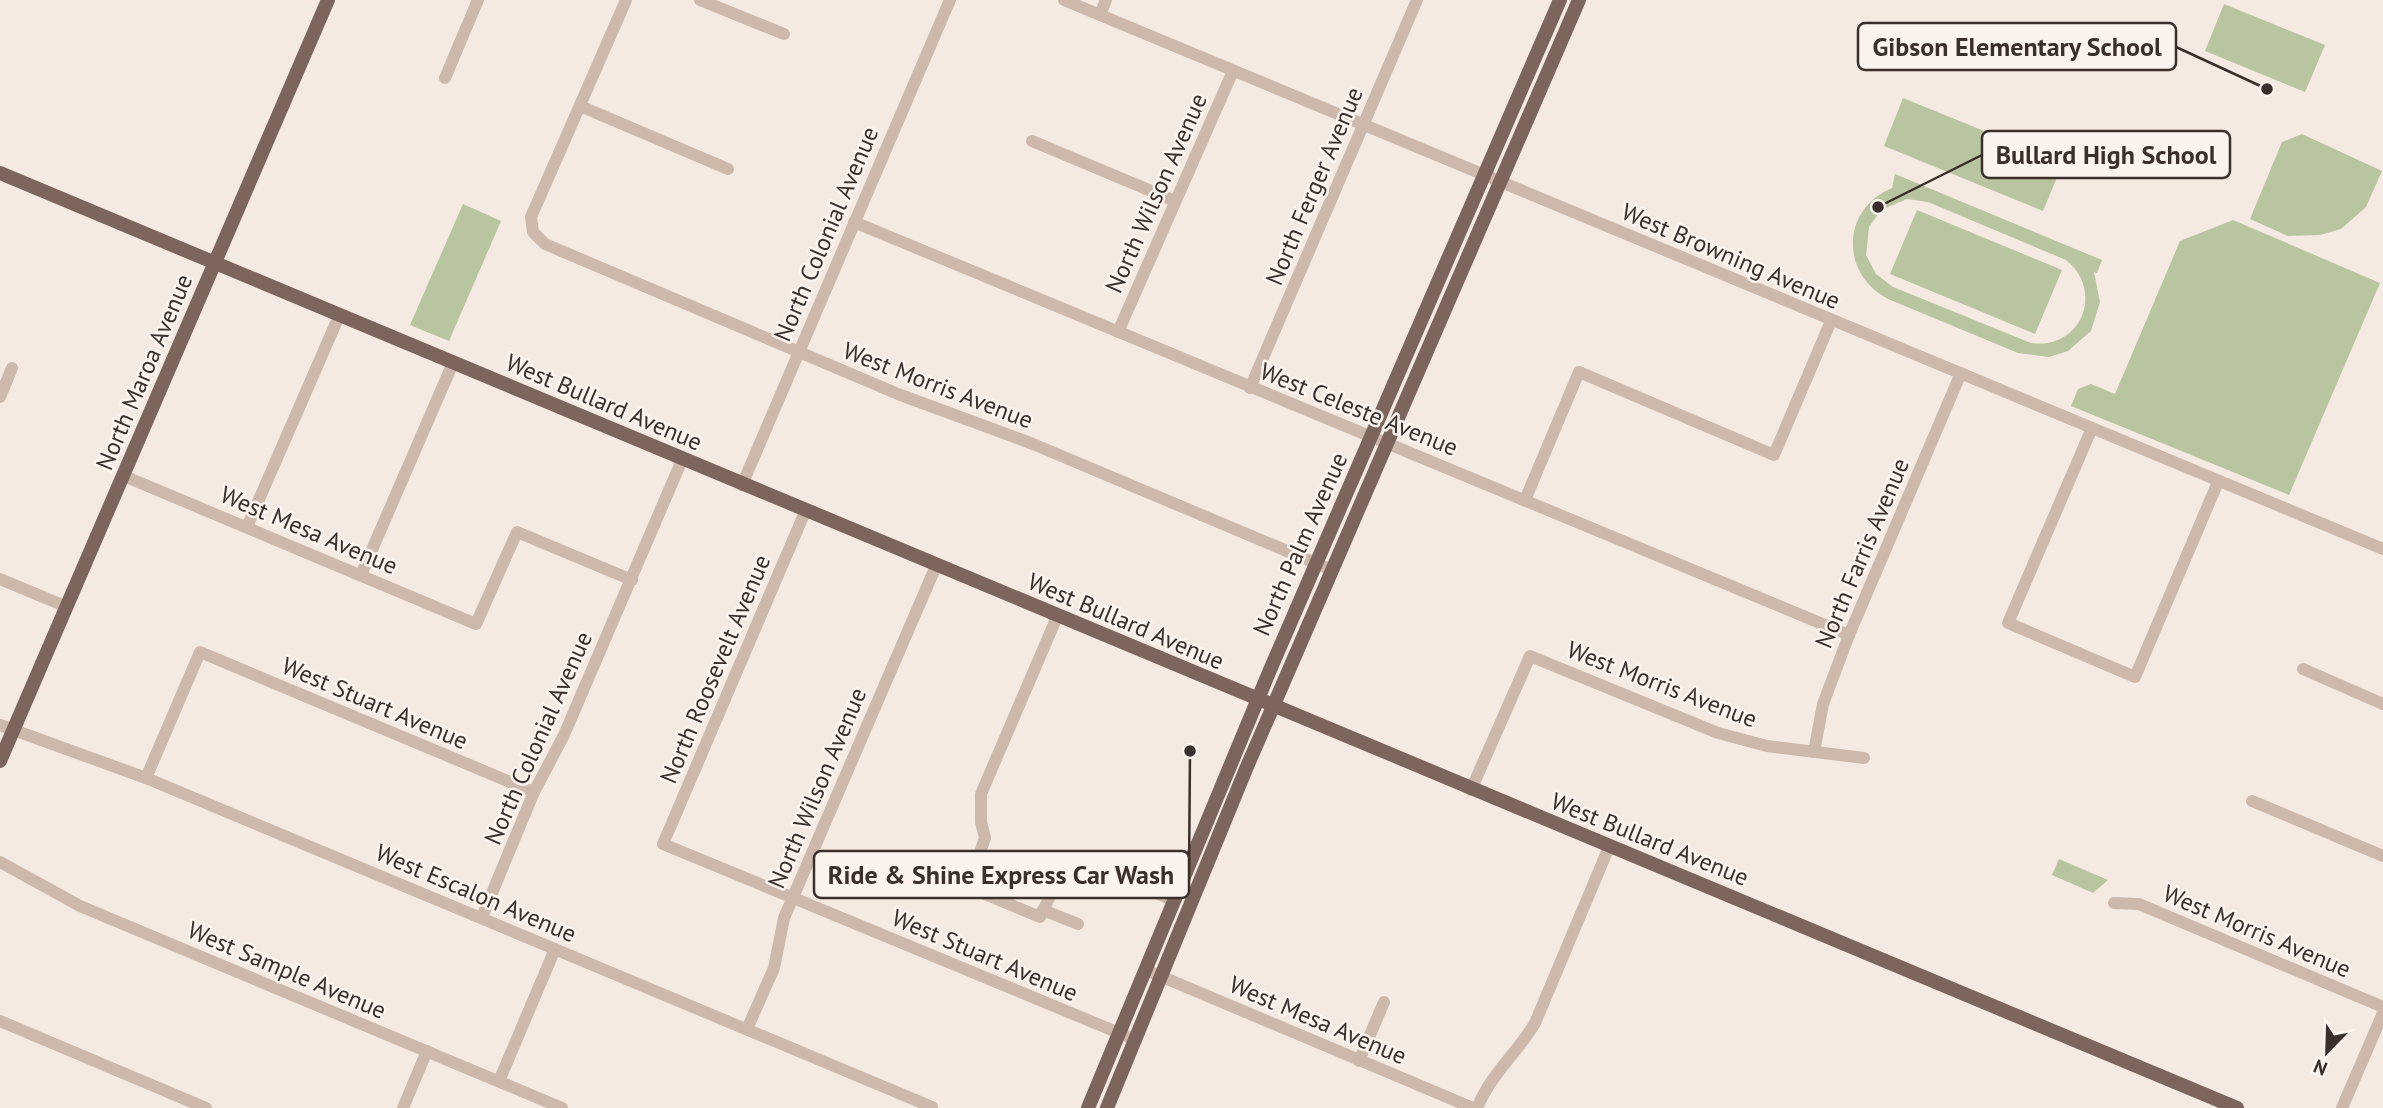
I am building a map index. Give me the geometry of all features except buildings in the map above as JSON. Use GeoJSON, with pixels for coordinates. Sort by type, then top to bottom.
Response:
{"type":"FeatureCollection","features":[{"type":"Feature","properties":{"kind":"main road","name":"North Maroa Avenue"},"geometry":{"type":"LineString","coordinates":[[0,761],[6,727],[67,607],[328,0]]}},
{"type":"Feature","properties":{"kind":"main road","name":"North Palm Avenue"},"geometry":{"type":"LineString","coordinates":[[1087,1108],[1257,701],[1560,0]]}},
{"type":"Feature","properties":{"kind":"main road","name":"North Palm Avenue"},"geometry":{"type":"LineString","coordinates":[[1107,1108],[1273,708],[1579,0]]}},
{"type":"Feature","properties":{"kind":"main road","name":"West Bullard Avenue"},"geometry":{"type":"LineString","coordinates":[[0,173],[1273,708],[2237,1108]]}},
{"type":"Feature","properties":{"kind":"main road"},"geometry":{"type":"LineString","coordinates":[[1186,917],[1193,879],[1212,827],[1207,820]]}},
{"type":"Feature","properties":{"kind":"street"},"geometry":{"type":"LineString","coordinates":[[445,78],[478,0]]}},
{"type":"Feature","properties":{"kind":"street"},"geometry":{"type":"LineString","coordinates":[[626,0],[580,106],[728,169]]}},
{"type":"Feature","properties":{"kind":"street"},"geometry":{"type":"LineString","coordinates":[[700,0],[784,34]]}},
{"type":"Feature","properties":{"kind":"street","name":"North Colonial Avenue"},"geometry":{"type":"LineString","coordinates":[[741,485],[950,0]]}},
{"type":"Feature","properties":{"kind":"street","name":"West Browning Avenue"},"geometry":{"type":"LineString","coordinates":[[1063,0],[2383,549]]}},
{"type":"Feature","properties":{"kind":"street"},"geometry":{"type":"LineString","coordinates":[[1100,15],[1106,0]]}},
{"type":"Feature","properties":{"kind":"street","name":"North Ferger Avenue"},"geometry":{"type":"LineString","coordinates":[[1251,388],[1417,0]]}},
{"type":"Feature","properties":{"kind":"street","name":"North Wilson Avenue"},"geometry":{"type":"LineString","coordinates":[[1118,332],[1233,71]]}},
{"type":"Feature","properties":{"kind":"street","name":"West Morris Avenue"},"geometry":{"type":"LineString","coordinates":[[580,106],[531,217],[533,232],[545,244],[898,394],[1033,444],[1332,570]]}},
{"type":"Feature","properties":{"kind":"street"},"geometry":{"type":"LineString","coordinates":[[1032,141],[1175,201]]}},
{"type":"Feature","properties":{"kind":"street","name":"West Celeste Avenue"},"geometry":{"type":"LineString","coordinates":[[854,222],[1849,635]]}},
{"type":"Feature","properties":{"kind":"street"},"geometry":{"type":"LineString","coordinates":[[247,527],[339,316]]}},
{"type":"Feature","properties":{"kind":"street"},"geometry":{"type":"LineString","coordinates":[[1525,500],[1580,372],[1774,455],[1831,321]]}},
{"type":"Feature","properties":{"kind":"street"},"geometry":{"type":"LineString","coordinates":[[361,575],[453,363]]}},
{"type":"Feature","properties":{"kind":"street"},"geometry":{"type":"LineString","coordinates":[[0,397],[12,368]]}},
{"type":"Feature","properties":{"kind":"street","name":"North Farris Avenue"},"geometry":{"type":"LineString","coordinates":[[1814,752],[1823,704],[1849,635],[1961,373]]}},
{"type":"Feature","properties":{"kind":"street"},"geometry":{"type":"LineString","coordinates":[[2092,428],[2008,623],[2135,677],[2218,482]]}},
{"type":"Feature","properties":{"kind":"street","name":"North Colonial Avenue"},"geometry":{"type":"LineString","coordinates":[[482,918],[534,792],[564,736],[682,460]]}},
{"type":"Feature","properties":{"kind":"street","name":"West Mesa Avenue"},"geometry":{"type":"LineString","coordinates":[[124,476],[476,624],[517,532],[632,580]]}},
{"type":"Feature","properties":{"kind":"street","name":"North Roosevelt Avenue"},"geometry":{"type":"LineString","coordinates":[[663,844],[805,512]]}},
{"type":"Feature","properties":{"kind":"street","name":"North Wilson Avenue"},"geometry":{"type":"LineString","coordinates":[[747,1029],[774,968],[781,930],[793,898],[936,566]]}},
{"type":"Feature","properties":{"kind":"street"},"geometry":{"type":"LineString","coordinates":[[0,579],[67,607]]}},
{"type":"Feature","properties":{"kind":"street"},"geometry":{"type":"LineString","coordinates":[[968,887],[985,838],[981,822],[981,794],[1057,617]]}},
{"type":"Feature","properties":{"kind":"street","name":"West Stuart Avenue"},"geometry":{"type":"LineString","coordinates":[[146,778],[200,652],[534,792]]}},
{"type":"Feature","properties":{"kind":"street","name":"West Morris Avenue"},"geometry":{"type":"LineString","coordinates":[[1471,790],[1530,656],[1718,733],[1767,746],[1864,758]]}},
{"type":"Feature","properties":{"kind":"street"},"geometry":{"type":"LineString","coordinates":[[2303,669],[2383,704]]}},
{"type":"Feature","properties":{"kind":"street","name":"West Escalon Avenue"},"geometry":{"type":"LineString","coordinates":[[6,727],[146,778],[932,1107]]}},
{"type":"Feature","properties":{"kind":"street"},"geometry":{"type":"LineString","coordinates":[[2252,801],[2383,856]]}},
{"type":"Feature","properties":{"kind":"street","name":"West Stuart Avenue"},"geometry":{"type":"LineString","coordinates":[[663,844],[1136,1040]]}},
{"type":"Feature","properties":{"kind":"street"},"geometry":{"type":"LineString","coordinates":[[1475,1108],[1491,1078],[1518,1048],[1535,1023],[1609,847]]}},
{"type":"Feature","properties":{"kind":"street","name":"West Sample Avenue"},"geometry":{"type":"LineString","coordinates":[[0,862],[80,905],[562,1108]]}},
{"type":"Feature","properties":{"kind":"street"},"geometry":{"type":"LineString","coordinates":[[937,874],[1040,917],[1062,871],[1073,862],[1090,865],[1173,900]]}},
{"type":"Feature","properties":{"kind":"street","name":"West Morris Avenue"},"geometry":{"type":"LineString","coordinates":[[2113,903],[2139,904],[2383,1007]]}},
{"type":"Feature","properties":{"kind":"street"},"geometry":{"type":"LineString","coordinates":[[1043,910],[1079,924]]}},
{"type":"Feature","properties":{"kind":"street"},"geometry":{"type":"LineString","coordinates":[[499,1081],[555,949]]}},
{"type":"Feature","properties":{"kind":"street","name":"West Mesa Avenue"},"geometry":{"type":"LineString","coordinates":[[1146,970],[1475,1108]]}},
{"type":"Feature","properties":{"kind":"street"},"geometry":{"type":"LineString","coordinates":[[1359,1061],[1384,1002]]}},
{"type":"Feature","properties":{"kind":"street"},"geometry":{"type":"LineString","coordinates":[[2342,1108],[2383,1013]]}},
{"type":"Feature","properties":{"kind":"street"},"geometry":{"type":"LineString","coordinates":[[0,1021],[206,1108]]}},
{"type":"Feature","properties":{"kind":"street"},"geometry":{"type":"LineString","coordinates":[[403,1108],[427,1051]]}},
{"type":"Feature","properties":{"kind":"green space"},"geometry":{"type":"Polygon","coordinates":[[[2224,4],[2325,45],[2305,92],[2205,51],[2224,4]]]}},
{"type":"Feature","properties":{"kind":"green space"},"geometry":{"type":"Polygon","coordinates":[[[1903,98],[2063,163],[2043,211],[1884,146],[1903,98]]]}},
{"type":"Feature","properties":{"kind":"green space"},"geometry":{"type":"Polygon","coordinates":[[[2302,134],[2382,171],[2366,207],[2341,229],[2320,235],[2288,236],[2250,219],[2282,142],[2302,134]]]}},
{"type":"Feature","properties":{"kind":"green space"},"geometry":{"type":"Polygon","coordinates":[[[1895,174],[2102,260],[2097,273],[2094,272],[2100,302],[2091,331],[2068,351],[2049,357],[2018,353],[1888,299],[1872,288],[1861,274],[1855,258],[1853,242],[1856,226],[1863,211],[1875,198],[1892,188],[1895,174]],[[1907,199],[1881,210],[1869,227],[1866,255],[1876,274],[1893,287],[2031,343],[2048,343],[2063,337],[2074,328],[2082,316],[2084,287],[2078,273],[2066,260],[1928,202],[1907,199]]]}},
{"type":"Feature","properties":{"kind":"green space"},"geometry":{"type":"Polygon","coordinates":[[[463,204],[501,221],[449,341],[410,325],[463,204]]]}},
{"type":"Feature","properties":{"kind":"green space"},"geometry":{"type":"Polygon","coordinates":[[[1917,210],[2062,270],[2035,334],[1890,274],[1917,210]]]}},
{"type":"Feature","properties":{"kind":"green space"},"geometry":{"type":"Polygon","coordinates":[[[2233,220],[2380,283],[2289,495],[2071,406],[2078,389],[2091,384],[2115,394],[2180,241],[2233,220]]]}},
{"type":"Feature","properties":{"kind":"green space"},"geometry":{"type":"Polygon","coordinates":[[[2059,859],[2108,880],[2093,893],[2052,875],[2059,859]]]}},
{"type":"Feature","properties":{"kind":"place","name":"Gibson Elementary School"},"geometry":{"type":"Point","coordinates":[2267,89]}},
{"type":"Feature","properties":{"kind":"place","name":"Bullard High School"},"geometry":{"type":"Point","coordinates":[1878,207]}},
{"type":"Feature","properties":{"kind":"place","name":"Ride & Shine Express Car Wash"},"geometry":{"type":"Point","coordinates":[1190,751]}}]}
